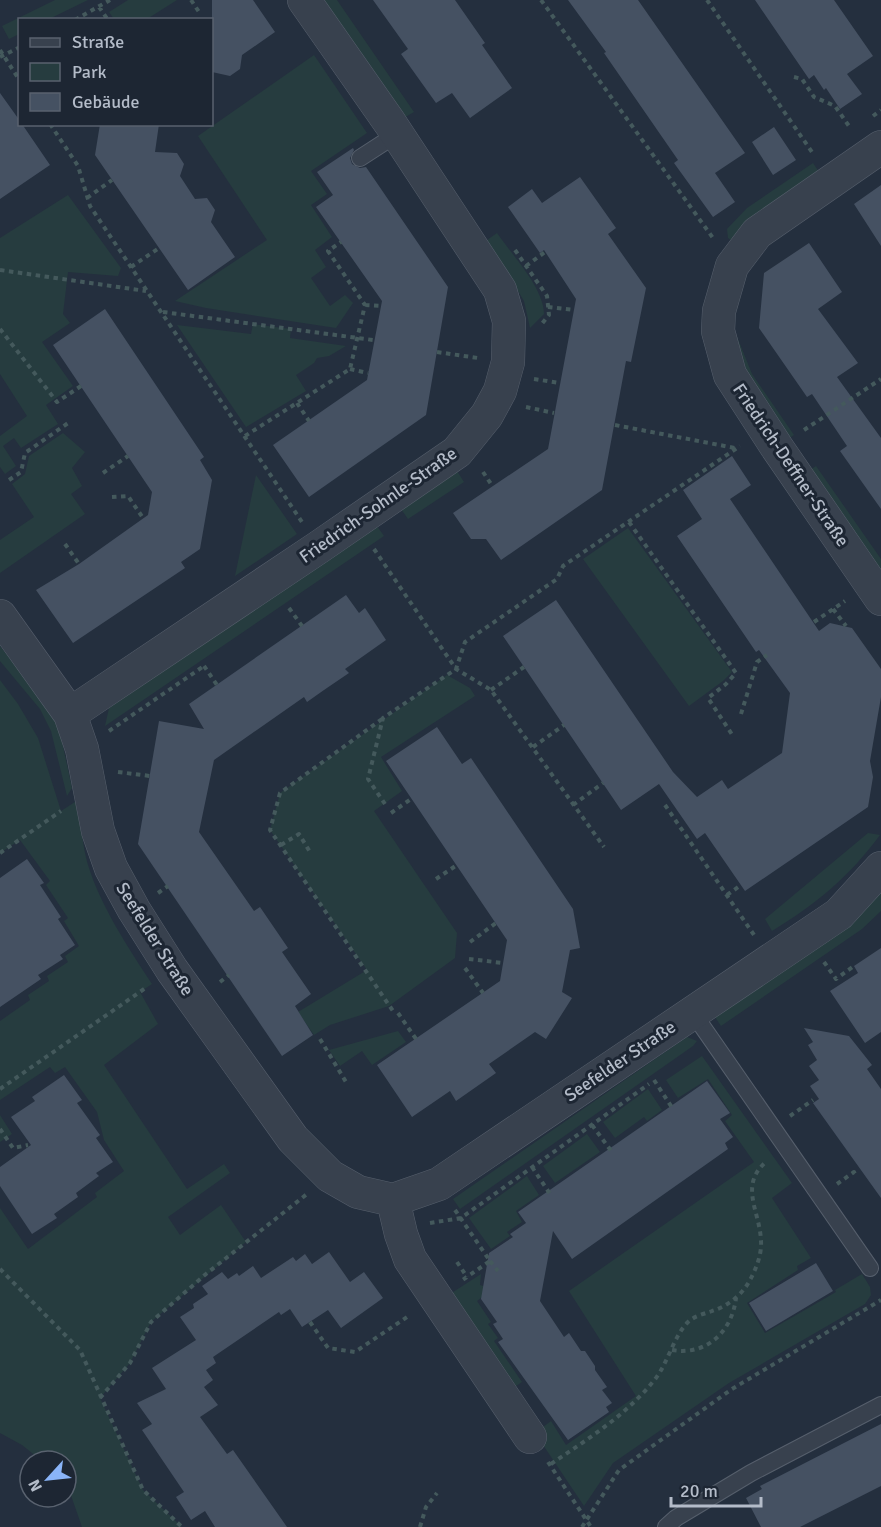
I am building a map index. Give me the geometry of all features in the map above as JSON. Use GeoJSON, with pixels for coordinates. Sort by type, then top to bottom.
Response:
{"type":"FeatureCollection","features":[{"type":"Feature","properties":{"kind":"street","name":"Friedrich-Sohnle-Straße"},"geometry":{"type":"LineString","coordinates":[[70,714],[457,452],[487,415],[500,391],[518,370],[509,321],[500,290],[397,134],[304,0]]}},
{"type":"Feature","properties":{"kind":"street","name":"Friedrich-Deffner-Straße"},"geometry":{"type":"LineString","coordinates":[[876,592],[730,375],[718,331],[719,311],[732,266],[757,233],[881,147]]}},
{"type":"Feature","properties":{"kind":"street","name":"Seefelder Straße"},"geometry":{"type":"LineString","coordinates":[[0,616],[70,714],[82,749],[98,831],[111,868],[134,910],[172,970],[292,1139],[330,1176],[358,1192],[393,1200],[439,1184],[839,914],[881,868]]}},
{"type":"Feature","properties":{"kind":"street"},"geometry":{"type":"LineString","coordinates":[[393,1200],[410,1259],[530,1437]]}},
{"type":"Feature","properties":{"kind":"lane"},"geometry":{"type":"LineString","coordinates":[[360,158],[397,134]]}},
{"type":"Feature","properties":{"kind":"lane","name":"Seefelder Straße"},"geometry":{"type":"LineString","coordinates":[[693,1012],[870,1268]]}},
{"type":"Feature","properties":{"kind":"lane"},"geometry":{"type":"LineString","coordinates":[[666,1527],[676,1518],[751,1473],[881,1405]]}},
{"type":"Feature","properties":{"kind":"path"},"geometry":{"type":"LineString","coordinates":[[79,18],[110,0]]}},
{"type":"Feature","properties":{"kind":"path"},"geometry":{"type":"LineString","coordinates":[[190,0],[199,12]]}},
{"type":"Feature","properties":{"kind":"path"},"geometry":{"type":"LineString","coordinates":[[541,0],[732,266]]}},
{"type":"Feature","properties":{"kind":"path"},"geometry":{"type":"LineString","coordinates":[[707,0],[832,180]]}},
{"type":"Feature","properties":{"kind":"path"},"geometry":{"type":"LineString","coordinates":[[99,7],[107,18]]}},
{"type":"Feature","properties":{"kind":"path"},"geometry":{"type":"LineString","coordinates":[[2,56],[18,48]]}},
{"type":"Feature","properties":{"kind":"path"},"geometry":{"type":"LineString","coordinates":[[0,50],[18,78]]}},
{"type":"Feature","properties":{"kind":"path"},"geometry":{"type":"LineString","coordinates":[[794,77],[802,80],[814,97],[835,106]]}},
{"type":"Feature","properties":{"kind":"path"},"geometry":{"type":"LineString","coordinates":[[51,126],[78,166],[90,206],[319,547]]}},
{"type":"Feature","properties":{"kind":"path"},"geometry":{"type":"LineString","coordinates":[[87,198],[112,180]]}},
{"type":"Feature","properties":{"kind":"path"},"geometry":{"type":"LineString","coordinates":[[245,436],[350,369],[365,305],[328,251],[341,242]]}},
{"type":"Feature","properties":{"kind":"path"},"geometry":{"type":"LineString","coordinates":[[131,267],[159,248]]}},
{"type":"Feature","properties":{"kind":"path"},"geometry":{"type":"LineString","coordinates":[[526,266],[545,252]]}},
{"type":"Feature","properties":{"kind":"path"},"geometry":{"type":"LineString","coordinates":[[0,270],[147,291]]}},
{"type":"Feature","properties":{"kind":"path"},"geometry":{"type":"LineString","coordinates":[[365,305],[381,306]]}},
{"type":"Feature","properties":{"kind":"path"},"geometry":{"type":"LineString","coordinates":[[548,307],[574,310]]}},
{"type":"Feature","properties":{"kind":"path"},"geometry":{"type":"LineString","coordinates":[[162,312],[373,340]]}},
{"type":"Feature","properties":{"kind":"path"},"geometry":{"type":"LineString","coordinates":[[0,329],[57,402],[81,386]]}},
{"type":"Feature","properties":{"kind":"path"},"geometry":{"type":"LineString","coordinates":[[437,352],[518,370],[560,383]]}},
{"type":"Feature","properties":{"kind":"path"},"geometry":{"type":"LineString","coordinates":[[350,369],[368,373]]}},
{"type":"Feature","properties":{"kind":"path"},"geometry":{"type":"LineString","coordinates":[[416,1039],[396,1014],[270,830],[280,793],[383,718],[456,669],[465,642],[557,579],[563,566],[736,448],[771,438],[881,379]]}},
{"type":"Feature","properties":{"kind":"path"},"geometry":{"type":"LineString","coordinates":[[297,403],[309,420]]}},
{"type":"Feature","properties":{"kind":"path"},"geometry":{"type":"LineString","coordinates":[[520,406],[554,413]]}},
{"type":"Feature","properties":{"kind":"path"},"geometry":{"type":"LineString","coordinates":[[9,480],[21,472],[25,453],[71,422]]}},
{"type":"Feature","properties":{"kind":"path"},"geometry":{"type":"LineString","coordinates":[[615,425],[736,448]]}},
{"type":"Feature","properties":{"kind":"path"},"geometry":{"type":"LineString","coordinates":[[103,473],[128,456]]}},
{"type":"Feature","properties":{"kind":"path"},"geometry":{"type":"LineString","coordinates":[[483,472],[493,487]]}},
{"type":"Feature","properties":{"kind":"path"},"geometry":{"type":"LineString","coordinates":[[112,497],[128,496],[143,518]]}},
{"type":"Feature","properties":{"kind":"path"},"geometry":{"type":"LineString","coordinates":[[629,522],[736,673],[708,698],[733,736]]}},
{"type":"Feature","properties":{"kind":"path"},"geometry":{"type":"LineString","coordinates":[[65,544],[79,564]]}},
{"type":"Feature","properties":{"kind":"path"},"geometry":{"type":"LineString","coordinates":[[814,622],[833,609],[876,592]]}},
{"type":"Feature","properties":{"kind":"path"},"geometry":{"type":"LineString","coordinates":[[289,608],[302,626]]}},
{"type":"Feature","properties":{"kind":"path"},"geometry":{"type":"LineString","coordinates":[[833,609],[846,626]]}},
{"type":"Feature","properties":{"kind":"path"},"geometry":{"type":"LineString","coordinates":[[741,714],[757,662],[767,656]]}},
{"type":"Feature","properties":{"kind":"path"},"geometry":{"type":"LineString","coordinates":[[204,666],[217,685]]}},
{"type":"Feature","properties":{"kind":"path"},"geometry":{"type":"LineString","coordinates":[[491,690],[524,667]]}},
{"type":"Feature","properties":{"kind":"path"},"geometry":{"type":"LineString","coordinates":[[383,718],[368,779],[385,804]]}},
{"type":"Feature","properties":{"kind":"path"},"geometry":{"type":"LineString","coordinates":[[532,748],[564,725]]}},
{"type":"Feature","properties":{"kind":"path"},"geometry":{"type":"LineString","coordinates":[[573,805],[603,783]]}},
{"type":"Feature","properties":{"kind":"path"},"geometry":{"type":"LineString","coordinates":[[0,853],[90,792]]}},
{"type":"Feature","properties":{"kind":"path"},"geometry":{"type":"LineString","coordinates":[[391,813],[411,799]]}},
{"type":"Feature","properties":{"kind":"path"},"geometry":{"type":"LineString","coordinates":[[665,805],[771,960]]}},
{"type":"Feature","properties":{"kind":"path"},"geometry":{"type":"LineString","coordinates":[[281,845],[298,834],[310,852]]}},
{"type":"Feature","properties":{"kind":"path"},"geometry":{"type":"LineString","coordinates":[[436,879],[457,865]]}},
{"type":"Feature","properties":{"kind":"path"},"geometry":{"type":"LineString","coordinates":[[727,896],[741,885]]}},
{"type":"Feature","properties":{"kind":"path"},"geometry":{"type":"LineString","coordinates":[[470,942],[496,923]]}},
{"type":"Feature","properties":{"kind":"path"},"geometry":{"type":"LineString","coordinates":[[469,959],[503,963]]}},
{"type":"Feature","properties":{"kind":"path"},"geometry":{"type":"LineString","coordinates":[[823,962],[836,979],[854,966]]}},
{"type":"Feature","properties":{"kind":"path"},"geometry":{"type":"LineString","coordinates":[[465,968],[483,993]]}},
{"type":"Feature","properties":{"kind":"path"},"geometry":{"type":"LineString","coordinates":[[0,1089],[172,970]]}},
{"type":"Feature","properties":{"kind":"path"},"geometry":{"type":"LineString","coordinates":[[320,1039],[346,1082]]}},
{"type":"Feature","properties":{"kind":"path"},"geometry":{"type":"LineString","coordinates":[[401,1234],[418,1225],[461,1218],[663,1074]]}},
{"type":"Feature","properties":{"kind":"path"},"geometry":{"type":"LineString","coordinates":[[654,1080],[673,1109]]}},
{"type":"Feature","properties":{"kind":"path"},"geometry":{"type":"LineString","coordinates":[[592,1125],[612,1152]]}},
{"type":"Feature","properties":{"kind":"path"},"geometry":{"type":"LineString","coordinates":[[0,1129],[13,1148],[28,1145]]}},
{"type":"Feature","properties":{"kind":"path"},"geometry":{"type":"LineString","coordinates":[[550,1464],[630,1408],[657,1377],[688,1322],[696,1316],[724,1307],[736,1298],[749,1282],[756,1268],[761,1243],[754,1205],[753,1180],[757,1170],[786,1147]]}},
{"type":"Feature","properties":{"kind":"path"},"geometry":{"type":"LineString","coordinates":[[532,1167],[550,1194]]}},
{"type":"Feature","properties":{"kind":"path"},"geometry":{"type":"LineString","coordinates":[[100,1398],[130,1363],[151,1322],[206,1274],[330,1176]]}},
{"type":"Feature","properties":{"kind":"path"},"geometry":{"type":"LineString","coordinates":[[439,1184],[498,1271]]}},
{"type":"Feature","properties":{"kind":"path"},"geometry":{"type":"LineString","coordinates":[[310,1322],[328,1348],[355,1352],[490,1261]]}},
{"type":"Feature","properties":{"kind":"path"},"geometry":{"type":"LineString","coordinates":[[457,1262],[467,1276]]}},
{"type":"Feature","properties":{"kind":"path"},"geometry":{"type":"LineString","coordinates":[[0,1269],[80,1350],[143,1490],[182,1527]]}},
{"type":"Feature","properties":{"kind":"path"},"geometry":{"type":"LineString","coordinates":[[672,1350],[682,1352],[704,1347],[728,1324],[734,1312],[736,1298]]}},
{"type":"Feature","properties":{"kind":"path"},"geometry":{"type":"LineString","coordinates":[[582,1527],[619,1470],[732,1389],[881,1300]]}},
{"type":"Feature","properties":{"kind":"path"},"geometry":{"type":"LineString","coordinates":[[530,1437],[591,1527]]}},
{"type":"Feature","properties":{"kind":"path"},"geometry":{"type":"LineString","coordinates":[[420,1527],[426,1507],[437,1493]]}},
{"type":"Feature","properties":{"kind":"green space"},"geometry":{"type":"Polygon","coordinates":[[[55,0],[88,0],[51,18],[18,18],[55,0]]]}},
{"type":"Feature","properties":{"kind":"green space"},"geometry":{"type":"Polygon","coordinates":[[[128,0],[177,0],[149,18],[113,18],[109,12],[128,0]]]}},
{"type":"Feature","properties":{"kind":"green space"},"geometry":{"type":"Polygon","coordinates":[[[321,0],[337,0],[414,112],[402,119],[321,0]]]}},
{"type":"Feature","properties":{"kind":"green space"},"geometry":{"type":"Polygon","coordinates":[[[18,18],[18,34],[9,39],[2,26],[18,18]]]}},
{"type":"Feature","properties":{"kind":"green space"},"geometry":{"type":"Polygon","coordinates":[[[314,55],[367,133],[311,171],[327,194],[311,205],[332,237],[315,250],[326,267],[311,278],[330,306],[345,295],[353,303],[336,328],[175,301],[267,240],[198,136],[314,55]]]}},
{"type":"Feature","properties":{"kind":"green space"},"geometry":{"type":"Polygon","coordinates":[[[813,163],[819,172],[752,217],[731,240],[728,238],[727,229],[747,208],[813,163]]]}},
{"type":"Feature","properties":{"kind":"green space"},"geometry":{"type":"Polygon","coordinates":[[[68,195],[121,268],[118,276],[68,272],[63,314],[70,323],[42,342],[73,386],[46,405],[58,424],[21,448],[14,438],[3,446],[16,466],[5,474],[0,467],[0,436],[27,416],[0,374],[0,238],[68,195]]]}},
{"type":"Feature","properties":{"kind":"green space"},"geometry":{"type":"Polygon","coordinates":[[[497,233],[526,272],[543,304],[544,314],[530,328],[524,301],[487,240],[497,233]]]}},
{"type":"Feature","properties":{"kind":"green space"},"geometry":{"type":"Polygon","coordinates":[[[253,324],[291,329],[290,338],[346,346],[329,356],[317,358],[314,363],[296,375],[306,391],[246,427],[177,325],[251,334],[253,324]]]}},
{"type":"Feature","properties":{"kind":"green space"},"geometry":{"type":"Polygon","coordinates":[[[736,334],[752,374],[794,435],[785,441],[744,379],[736,334]]]}},
{"type":"Feature","properties":{"kind":"green space"},"geometry":{"type":"Polygon","coordinates":[[[63,433],[85,452],[72,468],[82,486],[71,494],[85,514],[0,573],[0,540],[34,517],[12,484],[25,474],[29,456],[63,433]]]}},
{"type":"Feature","properties":{"kind":"green space"},"geometry":{"type":"Polygon","coordinates":[[[816,466],[881,559],[881,578],[807,472],[816,466]]]}},
{"type":"Feature","properties":{"kind":"green space"},"geometry":{"type":"Polygon","coordinates":[[[457,471],[464,482],[408,519],[401,509],[457,471]]]}},
{"type":"Feature","properties":{"kind":"green space"},"geometry":{"type":"Polygon","coordinates":[[[256,475],[297,534],[235,576],[256,475]]]}},
{"type":"Feature","properties":{"kind":"green space"},"geometry":{"type":"Polygon","coordinates":[[[377,526],[384,536],[105,726],[109,708],[377,526]]]}},
{"type":"Feature","properties":{"kind":"green space"},"geometry":{"type":"Polygon","coordinates":[[[628,528],[732,672],[689,706],[583,559],[628,528]]]}},
{"type":"Feature","properties":{"kind":"green space"},"geometry":{"type":"Polygon","coordinates":[[[0,646],[47,704],[59,728],[72,788],[67,796],[51,731],[40,709],[0,661],[0,646]]]}},
{"type":"Feature","properties":{"kind":"green space"},"geometry":{"type":"Polygon","coordinates":[[[447,675],[470,688],[475,696],[381,757],[402,791],[374,811],[457,933],[455,958],[389,1006],[330,1025],[314,1035],[298,1012],[367,970],[270,830],[280,793],[447,675]]]}},
{"type":"Feature","properties":{"kind":"green space"},"geometry":{"type":"Polygon","coordinates":[[[0,680],[18,704],[38,738],[61,811],[78,800],[84,849],[93,881],[116,926],[152,984],[140,992],[158,1024],[104,1065],[187,1189],[224,1164],[230,1173],[168,1217],[180,1235],[221,1205],[246,1242],[151,1322],[130,1363],[100,1398],[143,1490],[182,1527],[82,1527],[76,1509],[78,1509],[78,1449],[27,1449],[0,1433],[0,1208],[28,1249],[97,1197],[95,1193],[124,1171],[104,1140],[97,1112],[65,1067],[55,1073],[50,1067],[0,1100],[0,1021],[30,1000],[28,995],[49,981],[47,976],[68,962],[65,956],[79,946],[64,921],[68,918],[46,885],[50,881],[20,840],[0,853],[0,680]]]}},
{"type":"Feature","properties":{"kind":"green space"},"geometry":{"type":"Polygon","coordinates":[[[868,833],[880,835],[857,864],[831,889],[772,931],[765,919],[868,833]]]}},
{"type":"Feature","properties":{"kind":"green space"},"geometry":{"type":"Polygon","coordinates":[[[881,891],[881,911],[862,929],[721,1026],[715,1017],[856,918],[881,891]]]}},
{"type":"Feature","properties":{"kind":"green space"},"geometry":{"type":"Polygon","coordinates":[[[398,1031],[406,1042],[372,1065],[362,1051],[340,1066],[329,1050],[398,1031]]]}},
{"type":"Feature","properties":{"kind":"green space"},"geometry":{"type":"Polygon","coordinates":[[[687,1037],[697,1041],[693,1046],[460,1209],[453,1199],[687,1037]]]}},
{"type":"Feature","properties":{"kind":"green space"},"geometry":{"type":"Polygon","coordinates":[[[702,1056],[792,1183],[772,1198],[811,1258],[797,1266],[798,1270],[747,1303],[765,1333],[836,1292],[835,1290],[862,1274],[870,1287],[871,1295],[865,1304],[729,1383],[613,1463],[584,1506],[535,1433],[551,1421],[566,1445],[636,1396],[569,1291],[754,1162],[725,1121],[732,1115],[708,1079],[678,1098],[666,1080],[702,1056]]]}},
{"type":"Feature","properties":{"kind":"green space"},"geometry":{"type":"Polygon","coordinates":[[[648,1089],[662,1110],[647,1121],[644,1117],[615,1138],[603,1122],[648,1089]]]}},
{"type":"Feature","properties":{"kind":"green space"},"geometry":{"type":"Polygon","coordinates":[[[0,1115],[12,1134],[0,1142],[0,1115]]]}},
{"type":"Feature","properties":{"kind":"green space"},"geometry":{"type":"Polygon","coordinates":[[[587,1134],[600,1152],[555,1183],[543,1166],[587,1134]]]}},
{"type":"Feature","properties":{"kind":"green space"},"geometry":{"type":"Polygon","coordinates":[[[527,1176],[539,1195],[516,1211],[522,1222],[507,1232],[510,1236],[491,1249],[469,1218],[527,1176]]]}},
{"type":"Feature","properties":{"kind":"green space"},"geometry":{"type":"Polygon","coordinates":[[[481,1274],[480,1285],[492,1289],[477,1301],[491,1322],[488,1324],[498,1338],[494,1341],[522,1382],[513,1388],[450,1294],[481,1274]]]}},
{"type":"Feature","properties":{"kind":"building"},"geometry":{"type":"Polygon","coordinates":[[[212,0],[253,0],[275,32],[242,55],[240,69],[230,76],[213,72],[212,0]]]}},
{"type":"Feature","properties":{"kind":"building"},"geometry":{"type":"Polygon","coordinates":[[[373,0],[455,0],[485,43],[482,45],[512,88],[470,118],[452,93],[436,103],[401,54],[408,49],[373,0]]]}},
{"type":"Feature","properties":{"kind":"building"},"geometry":{"type":"Polygon","coordinates":[[[568,0],[638,0],[745,153],[715,173],[735,202],[713,217],[674,163],[678,160],[604,53],[606,52],[568,0]]]}},
{"type":"Feature","properties":{"kind":"building"},"geometry":{"type":"Polygon","coordinates":[[[755,0],[834,0],[873,56],[847,74],[862,94],[840,109],[814,75],[809,79],[755,0]]]}},
{"type":"Feature","properties":{"kind":"building"},"geometry":{"type":"Polygon","coordinates":[[[0,93],[18,118],[18,126],[23,126],[50,165],[0,199],[0,93]]]}},
{"type":"Feature","properties":{"kind":"building"},"geometry":{"type":"Polygon","coordinates":[[[100,126],[159,126],[155,152],[177,153],[184,164],[180,176],[195,199],[207,198],[215,210],[211,222],[235,257],[188,290],[95,155],[100,126]]]}},
{"type":"Feature","properties":{"kind":"building"},"geometry":{"type":"Polygon","coordinates":[[[774,127],[796,160],[773,175],[752,142],[774,127]]]}},
{"type":"Feature","properties":{"kind":"building"},"geometry":{"type":"Polygon","coordinates":[[[353,148],[350,158],[352,164],[360,168],[366,167],[448,287],[426,415],[309,497],[273,445],[367,380],[382,301],[316,207],[333,195],[317,172],[353,148]]]}},
{"type":"Feature","properties":{"kind":"building"},"geometry":{"type":"Polygon","coordinates":[[[580,177],[616,228],[608,234],[646,288],[631,362],[626,361],[602,490],[501,560],[486,539],[471,539],[453,513],[548,449],[576,299],[544,250],[540,253],[508,207],[532,189],[542,203],[580,177]]]}},
{"type":"Feature","properties":{"kind":"building"},"geometry":{"type":"Polygon","coordinates":[[[881,185],[881,246],[854,204],[881,185]]]}},
{"type":"Feature","properties":{"kind":"building"},"geometry":{"type":"Polygon","coordinates":[[[809,243],[842,292],[818,309],[858,363],[837,377],[881,438],[881,509],[840,451],[847,446],[812,394],[807,397],[759,328],[764,273],[809,243]]]}},
{"type":"Feature","properties":{"kind":"building"},"geometry":{"type":"Polygon","coordinates":[[[105,309],[204,457],[200,460],[212,480],[200,549],[181,562],[185,568],[73,643],[36,590],[79,564],[148,515],[152,492],[53,345],[105,309]]]}},
{"type":"Feature","properties":{"kind":"building"},"geometry":{"type":"Polygon","coordinates":[[[732,456],[751,485],[730,499],[819,631],[830,623],[852,628],[881,669],[881,697],[870,761],[873,777],[868,807],[745,891],[705,833],[697,839],[659,784],[621,810],[503,636],[556,600],[673,772],[697,797],[722,780],[728,789],[782,753],[790,693],[759,650],[756,652],[677,536],[702,519],[683,490],[732,456]]]}},
{"type":"Feature","properties":{"kind":"building"},"geometry":{"type":"Polygon","coordinates":[[[346,595],[359,613],[365,608],[386,640],[345,669],[349,673],[307,702],[304,697],[214,760],[199,832],[254,911],[260,907],[288,948],[282,952],[311,994],[295,1006],[313,1035],[282,1056],[138,844],[159,721],[204,729],[189,704],[346,595]]]}},
{"type":"Feature","properties":{"kind":"building"},"geometry":{"type":"Polygon","coordinates":[[[437,727],[462,764],[471,758],[573,909],[580,948],[570,950],[562,992],[572,998],[546,1039],[535,1032],[489,1064],[496,1073],[456,1101],[450,1091],[412,1117],[377,1065],[500,981],[507,940],[386,761],[437,727]]]}},
{"type":"Feature","properties":{"kind":"building"},"geometry":{"type":"Polygon","coordinates":[[[27,859],[44,883],[40,885],[61,917],[58,919],[75,945],[60,955],[63,959],[38,975],[41,979],[0,1007],[0,878],[27,859]]]}},
{"type":"Feature","properties":{"kind":"building"},"geometry":{"type":"Polygon","coordinates":[[[881,948],[881,1032],[865,1043],[830,991],[858,973],[854,966],[881,948]]]}},
{"type":"Feature","properties":{"kind":"building"},"geometry":{"type":"Polygon","coordinates":[[[804,1028],[849,1036],[872,1065],[867,1069],[881,1089],[881,1198],[813,1103],[819,1099],[810,1086],[819,1080],[809,1066],[817,1060],[808,1045],[813,1042],[804,1028]]]}},
{"type":"Feature","properties":{"kind":"building"},"geometry":{"type":"Polygon","coordinates":[[[64,1075],[82,1100],[77,1103],[100,1135],[96,1138],[113,1162],[96,1173],[99,1176],[76,1193],[78,1197],[54,1214],[57,1218],[32,1234],[0,1186],[0,1167],[31,1145],[11,1117],[35,1101],[32,1097],[64,1075]]]}},
{"type":"Feature","properties":{"kind":"building"},"geometry":{"type":"Polygon","coordinates":[[[707,1081],[730,1113],[720,1119],[733,1137],[725,1143],[728,1149],[572,1259],[553,1231],[540,1301],[564,1337],[569,1333],[581,1351],[585,1351],[607,1387],[602,1390],[612,1403],[606,1407],[609,1412],[568,1440],[498,1342],[503,1339],[493,1324],[497,1322],[481,1299],[489,1253],[513,1237],[510,1234],[526,1223],[518,1212],[707,1081]]]}},
{"type":"Feature","properties":{"kind":"building"},"geometry":{"type":"Polygon","coordinates":[[[329,1252],[350,1282],[364,1272],[383,1298],[341,1328],[328,1310],[302,1327],[290,1309],[281,1315],[279,1312],[213,1357],[216,1363],[206,1370],[213,1380],[204,1387],[218,1405],[200,1417],[227,1454],[233,1450],[287,1527],[215,1527],[205,1511],[191,1520],[176,1497],[184,1492],[142,1430],[152,1424],[137,1403],[166,1389],[152,1368],[196,1340],[180,1317],[194,1308],[193,1304],[208,1294],[202,1286],[222,1272],[228,1279],[237,1273],[239,1276],[253,1266],[261,1278],[293,1257],[296,1261],[305,1254],[312,1264],[329,1252]]]}},
{"type":"Feature","properties":{"kind":"building"},"geometry":{"type":"Polygon","coordinates":[[[816,1263],[833,1291],[766,1331],[749,1303],[816,1263]]]}},
{"type":"Feature","properties":{"kind":"building"},"geometry":{"type":"Polygon","coordinates":[[[881,1424],[881,1486],[800,1527],[761,1527],[746,1498],[762,1489],[760,1486],[881,1424]]]}}]}
